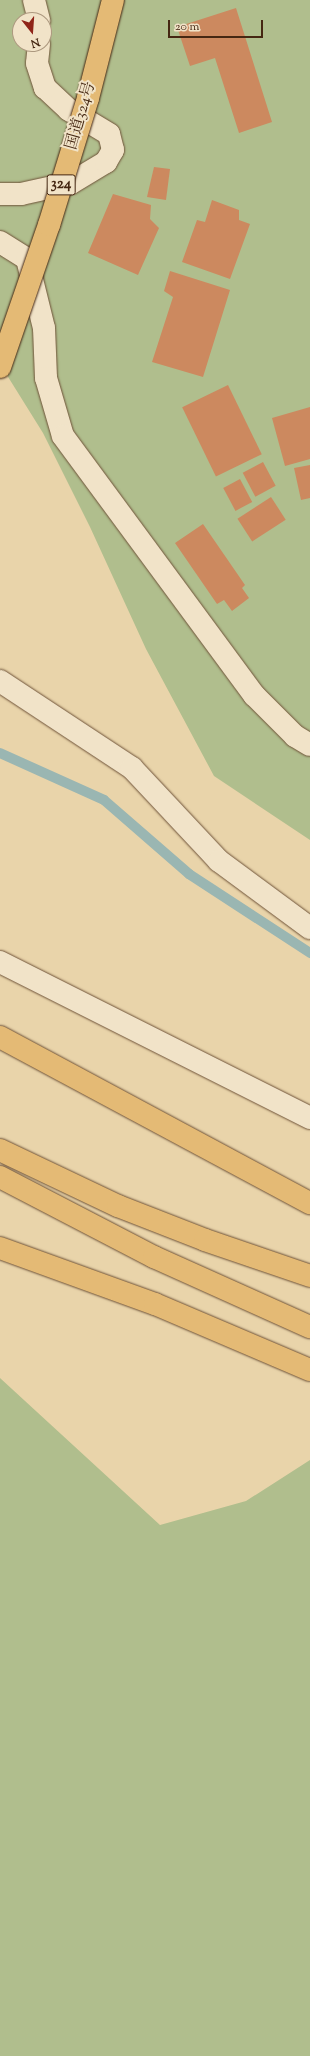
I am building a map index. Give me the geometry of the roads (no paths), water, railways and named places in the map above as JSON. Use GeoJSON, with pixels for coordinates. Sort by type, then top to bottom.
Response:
{"type":"FeatureCollection","features":[{"type":"Feature","properties":{"kind":"highway","name":"国道324号"},"geometry":{"type":"LineString","coordinates":[[0,367],[49,225],[88,98],[113,0]]}},
{"type":"Feature","properties":{"kind":"highway"},"geometry":{"type":"LineString","coordinates":[[0,1037],[310,1203]]}},
{"type":"Feature","properties":{"kind":"highway"},"geometry":{"type":"LineString","coordinates":[[0,1150],[118,1206],[205,1240],[310,1276]]}},
{"type":"Feature","properties":{"kind":"highway"},"geometry":{"type":"LineString","coordinates":[[0,1178],[154,1257],[310,1327]]}},
{"type":"Feature","properties":{"kind":"highway"},"geometry":{"type":"LineString","coordinates":[[0,1248],[155,1304],[310,1370]]}},
{"type":"Feature","properties":{"kind":"street"},"geometry":{"type":"LineString","coordinates":[[34,0],[37,12]]}},
{"type":"Feature","properties":{"kind":"street"},"geometry":{"type":"LineString","coordinates":[[0,194],[21,194],[71,183],[106,162],[113,150],[109,134],[69,110],[45,88],[37,63],[38,52]]}},
{"type":"Feature","properties":{"kind":"street"},"geometry":{"type":"LineString","coordinates":[[0,242],[27,259],[44,328],[46,378],[63,436],[254,695],[295,736],[310,745]]}},
{"type":"Feature","properties":{"kind":"street"},"geometry":{"type":"LineString","coordinates":[[0,681],[132,768],[219,861],[310,928]]}},
{"type":"Feature","properties":{"kind":"street"},"geometry":{"type":"LineString","coordinates":[[0,962],[310,1118]]}},
{"type":"Feature","properties":{"kind":"waterway"},"geometry":{"type":"LineString","coordinates":[[0,753],[104,800],[189,874],[310,953]]}}]}
